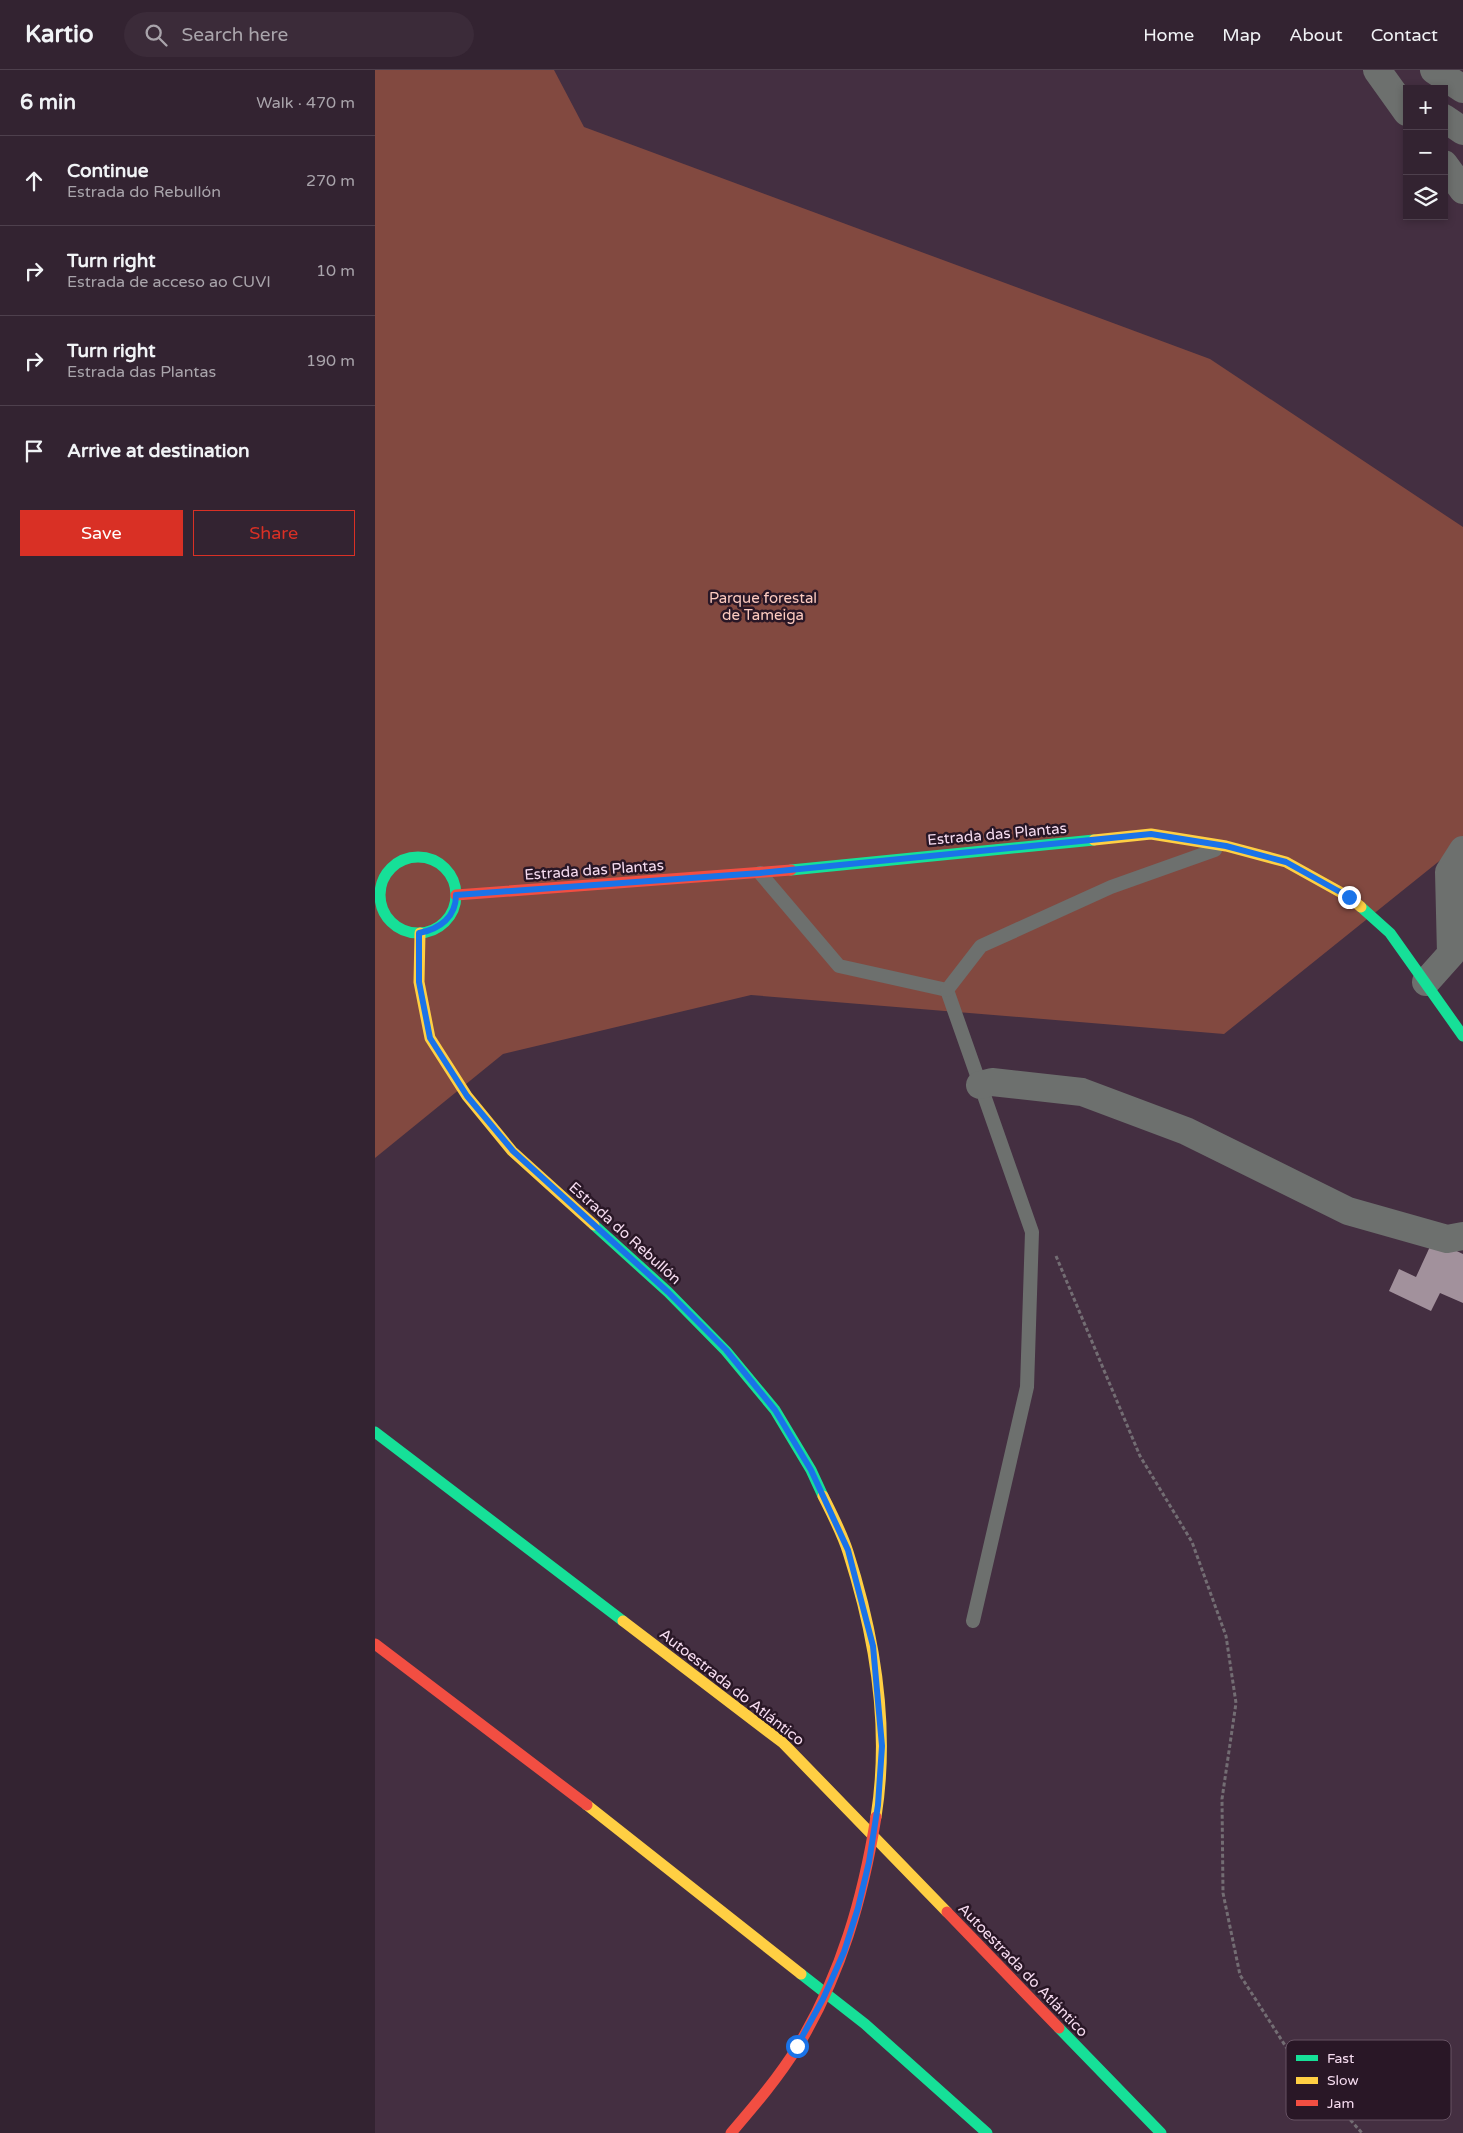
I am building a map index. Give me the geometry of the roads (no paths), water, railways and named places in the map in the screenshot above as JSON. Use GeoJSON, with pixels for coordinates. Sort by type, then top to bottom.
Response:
{"type":"FeatureCollection","features":[{"type":"Feature","properties":{"kind":"main road","name":"Estrada das Plantas"},"geometry":{"type":"LineString","coordinates":[[456,895],[760,873],[1151,834],[1226,846],[1286,862],[1349,897],[1390,933],[1463,1036]]}},
{"type":"Feature","properties":{"kind":"main road"},"geometry":{"type":"LineString","coordinates":[[413,858],[425,858],[436,861],[446,868],[453,878],[456,895],[456,903],[451,915],[443,924],[432,931],[419,933],[406,931],[395,925],[386,915],[378,889],[391,868],[413,858]]}},
{"type":"Feature","properties":{"kind":"main road","name":"Estrada do Rebullón"},"geometry":{"type":"LineString","coordinates":[[419,933],[419,982],[430,1038],[467,1096],[513,1151],[668,1292],[726,1350],[775,1410],[811,1470],[848,1550],[873,1646],[882,1746],[878,1805],[869,1862],[858,1908],[841,1960],[823,1999],[797,2046],[763,2096],[731,2133]]}},
{"type":"Feature","properties":{"kind":"main road","name":"Autoestrada do Atlántico"},"geometry":{"type":"LineString","coordinates":[[375,1432],[783,1743],[1161,2133]]}},
{"type":"Feature","properties":{"kind":"main road"},"geometry":{"type":"LineString","coordinates":[[375,1644],[538,1766],[865,2024],[987,2133]]}},
{"type":"Feature","properties":{"kind":"street"},"geometry":{"type":"LineString","coordinates":[[1434,70],[1463,89]]}},
{"type":"Feature","properties":{"kind":"street"},"geometry":{"type":"LineString","coordinates":[[1378,72],[1403,89]]}},
{"type":"Feature","properties":{"kind":"street"},"geometry":{"type":"LineString","coordinates":[[1378,72],[1403,106]]}},
{"type":"Feature","properties":{"kind":"street"},"geometry":{"type":"LineString","coordinates":[[1448,121],[1463,130]]}},
{"type":"Feature","properties":{"kind":"street"},"geometry":{"type":"LineString","coordinates":[[1448,169],[1463,190]]}},
{"type":"Feature","properties":{"kind":"street"},"geometry":{"type":"LineString","coordinates":[[1426,982],[1451,954],[1449,872],[1463,850]]}},
{"type":"Feature","properties":{"kind":"street"},"geometry":{"type":"LineString","coordinates":[[981,1085],[992,1082],[1082,1092],[1186,1131],[1348,1211],[1447,1240],[1463,1236]]}},
{"type":"Feature","properties":{"kind":"lane"},"geometry":{"type":"LineString","coordinates":[[947,990],[981,946],[1111,887],[1226,846]]}},
{"type":"Feature","properties":{"kind":"lane"},"geometry":{"type":"LineString","coordinates":[[760,873],[839,966],[947,990]]}},
{"type":"Feature","properties":{"kind":"lane"},"geometry":{"type":"LineString","coordinates":[[947,990],[1033,1232],[1027,1387],[973,1621]]}},
{"type":"Feature","properties":{"kind":"park label","name":"Parque forestal de Tameiga"},"geometry":{"type":"Point","coordinates":[763,606]}}]}
